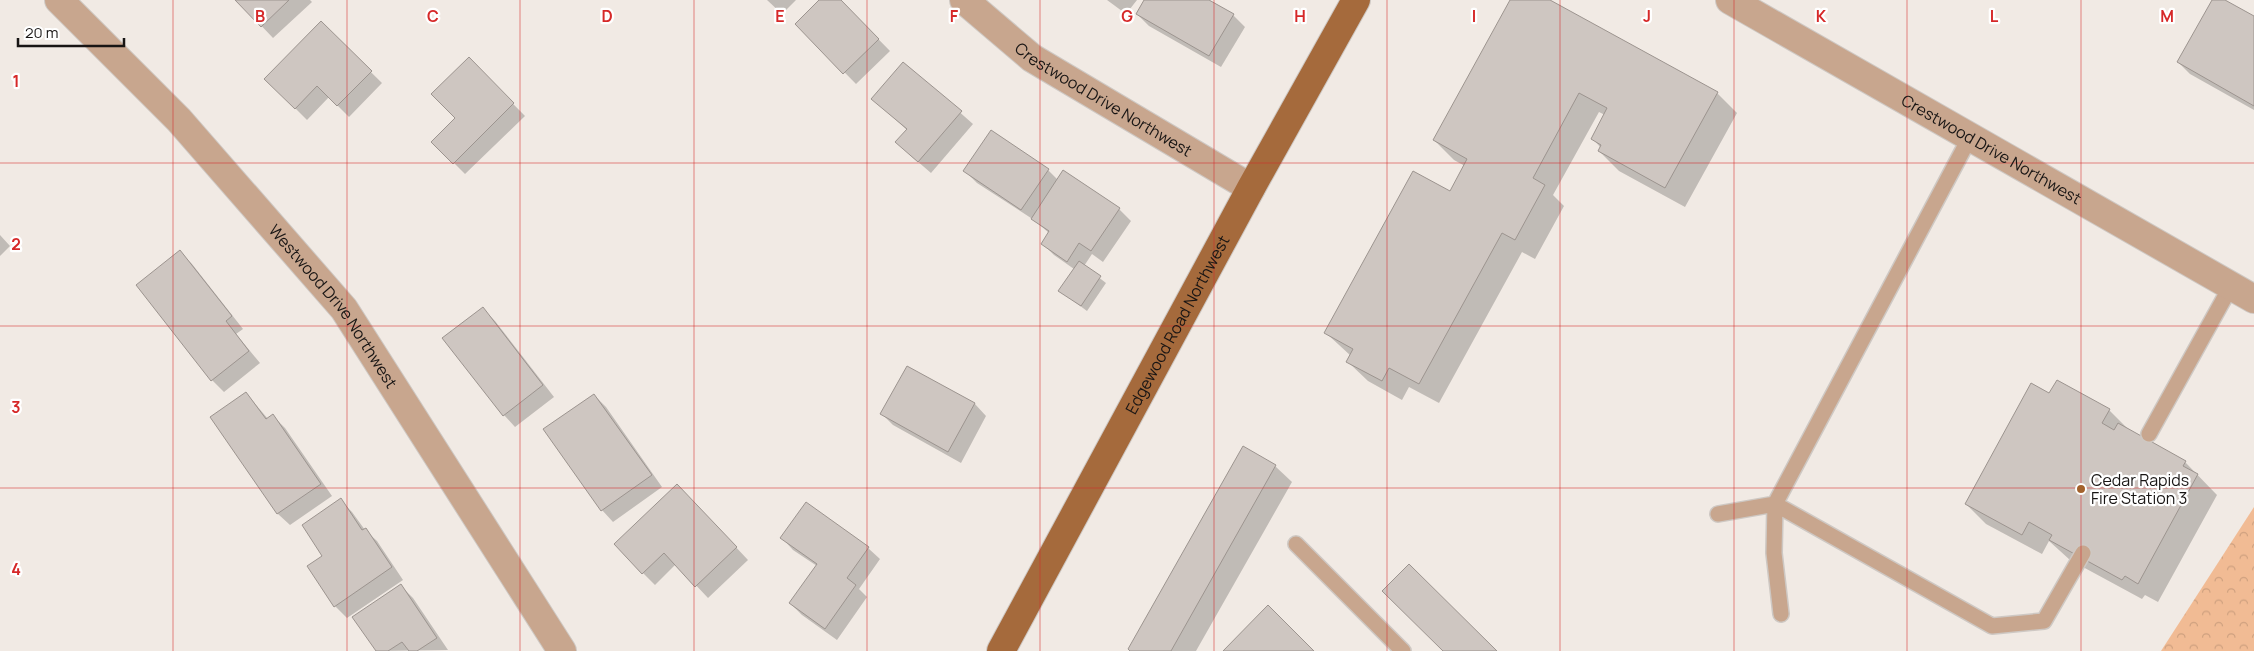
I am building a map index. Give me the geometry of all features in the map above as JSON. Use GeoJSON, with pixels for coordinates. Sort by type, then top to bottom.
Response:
{"type":"FeatureCollection","features":[{"type":"Feature","properties":{"kind":"main road","name":"Edgewood Road Northwest"},"geometry":{"type":"LineString","coordinates":[[1001,651],[1251,188],[1356,0]]}},
{"type":"Feature","properties":{"kind":"street","name":"Westwood Drive Northwest"},"geometry":{"type":"LineString","coordinates":[[58,0],[179,120],[344,309],[562,651]]}},
{"type":"Feature","properties":{"kind":"street","name":"Crestwood Drive Northwest"},"geometry":{"type":"LineString","coordinates":[[964,0],[1032,58],[1251,188]]}},
{"type":"Feature","properties":{"kind":"street","name":"Crestwood Drive Northwest"},"geometry":{"type":"LineString","coordinates":[[1730,0],[2243,293]]}},
{"type":"Feature","properties":{"kind":"lane"},"geometry":{"type":"LineString","coordinates":[[1781,614],[1774,553],[1775,504],[1970,137]]}},
{"type":"Feature","properties":{"kind":"lane"},"geometry":{"type":"LineString","coordinates":[[2148,434],[2243,293]]}},
{"type":"Feature","properties":{"kind":"lane"},"geometry":{"type":"LineString","coordinates":[[1718,514],[1775,504],[1992,626],[2044,621],[2083,553]]}},
{"type":"Feature","properties":{"kind":"lane"},"geometry":{"type":"LineString","coordinates":[[1296,544],[1403,651]]}},
{"type":"Feature","properties":{"kind":"green space"},"geometry":{"type":"Polygon","coordinates":[[[2254,507],[2254,651],[2161,651],[2254,507]]]}},
{"type":"Feature","properties":{"kind":"building"},"geometry":{"type":"Polygon","coordinates":[[[235,0],[289,0],[261,27],[235,0]]]}},
{"type":"Feature","properties":{"kind":"building"},"geometry":{"type":"Polygon","coordinates":[[[819,0],[841,0],[879,39],[843,74],[795,24],[819,0]]]}},
{"type":"Feature","properties":{"kind":"building"},"geometry":{"type":"Polygon","coordinates":[[[1144,0],[1209,0],[1234,14],[1209,56],[1136,14],[1144,0]]]}},
{"type":"Feature","properties":{"kind":"building"},"geometry":{"type":"Polygon","coordinates":[[[1510,0],[1550,0],[1718,92],[1665,188],[1598,151],[1601,145],[1591,139],[1607,108],[1579,93],[1533,178],[1545,185],[1515,240],[1502,233],[1419,384],[1389,368],[1382,381],[1346,362],[1353,349],[1324,333],[1413,171],[1450,191],[1467,159],[1433,140],[1510,0]]]}},
{"type":"Feature","properties":{"kind":"building"},"geometry":{"type":"Polygon","coordinates":[[[2212,0],[2225,0],[2254,16],[2254,106],[2177,62],[2212,0]]]}},
{"type":"Feature","properties":{"kind":"building"},"geometry":{"type":"Polygon","coordinates":[[[321,21],[372,71],[337,106],[317,86],[295,109],[264,79],[321,21]]]}},
{"type":"Feature","properties":{"kind":"building"},"geometry":{"type":"Polygon","coordinates":[[[469,57],[514,103],[453,164],[431,142],[455,118],[431,94],[469,57]]]}},
{"type":"Feature","properties":{"kind":"building"},"geometry":{"type":"Polygon","coordinates":[[[903,62],[962,111],[918,162],[895,142],[907,129],[871,99],[903,62]]]}},
{"type":"Feature","properties":{"kind":"building"},"geometry":{"type":"Polygon","coordinates":[[[991,130],[1049,169],[1021,210],[963,171],[991,130]]]}},
{"type":"Feature","properties":{"kind":"building"},"geometry":{"type":"Polygon","coordinates":[[[1063,170],[1120,208],[1091,251],[1079,243],[1067,262],[1041,244],[1049,231],[1031,219],[1063,170]]]}},
{"type":"Feature","properties":{"kind":"building"},"geometry":{"type":"Polygon","coordinates":[[[180,250],[232,316],[226,321],[249,351],[211,381],[136,285],[180,250]]]}},
{"type":"Feature","properties":{"kind":"building"},"geometry":{"type":"Polygon","coordinates":[[[1079,261],[1101,276],[1081,306],[1058,291],[1079,261]]]}},
{"type":"Feature","properties":{"kind":"building"},"geometry":{"type":"Polygon","coordinates":[[[483,307],[543,385],[503,416],[442,338],[483,307]]]}},
{"type":"Feature","properties":{"kind":"building"},"geometry":{"type":"Polygon","coordinates":[[[907,366],[975,403],[948,452],[880,414],[907,366]]]}},
{"type":"Feature","properties":{"kind":"building","name":"Cedar Rapids Fire Station 3"},"geometry":{"type":"Polygon","coordinates":[[[2057,380],[2110,409],[2102,423],[2114,430],[2118,423],[2186,461],[2183,466],[2198,474],[2138,584],[2125,576],[2122,580],[2049,540],[2052,535],[2029,522],[2022,535],[1965,504],[2031,383],[2049,393],[2057,380]]]}},
{"type":"Feature","properties":{"kind":"building"},"geometry":{"type":"Polygon","coordinates":[[[246,392],[266,419],[273,414],[321,484],[277,514],[210,417],[246,392]]]}},
{"type":"Feature","properties":{"kind":"building"},"geometry":{"type":"Polygon","coordinates":[[[594,394],[652,475],[601,511],[543,429],[594,394]]]}},
{"type":"Feature","properties":{"kind":"building"},"geometry":{"type":"Polygon","coordinates":[[[1243,446],[1276,465],[1171,651],[1130,651],[1128,649],[1243,446]]]}},
{"type":"Feature","properties":{"kind":"building"},"geometry":{"type":"Polygon","coordinates":[[[677,484],[737,547],[695,587],[664,553],[642,574],[614,544],[677,484]]]}},
{"type":"Feature","properties":{"kind":"building"},"geometry":{"type":"Polygon","coordinates":[[[341,498],[362,530],[366,528],[392,567],[334,607],[307,566],[322,556],[302,525],[341,498]]]}},
{"type":"Feature","properties":{"kind":"building"},"geometry":{"type":"Polygon","coordinates":[[[806,502],[869,547],[847,578],[856,585],[825,629],[789,603],[817,564],[780,538],[806,502]]]}},
{"type":"Feature","properties":{"kind":"building"},"geometry":{"type":"Polygon","coordinates":[[[1409,564],[1497,651],[1443,651],[1382,591],[1409,564]]]}},
{"type":"Feature","properties":{"kind":"building"},"geometry":{"type":"Polygon","coordinates":[[[401,584],[437,638],[417,651],[409,651],[402,642],[388,651],[376,651],[352,617],[401,584]]]}},
{"type":"Feature","properties":{"kind":"building"},"geometry":{"type":"Polygon","coordinates":[[[1268,605],[1314,651],[1223,651],[1268,605]]]}},
{"type":"Feature","properties":{"kind":"place","name":"Cedar Rapids Fire Station 3"},"geometry":{"type":"Point","coordinates":[2081,489]}}]}
